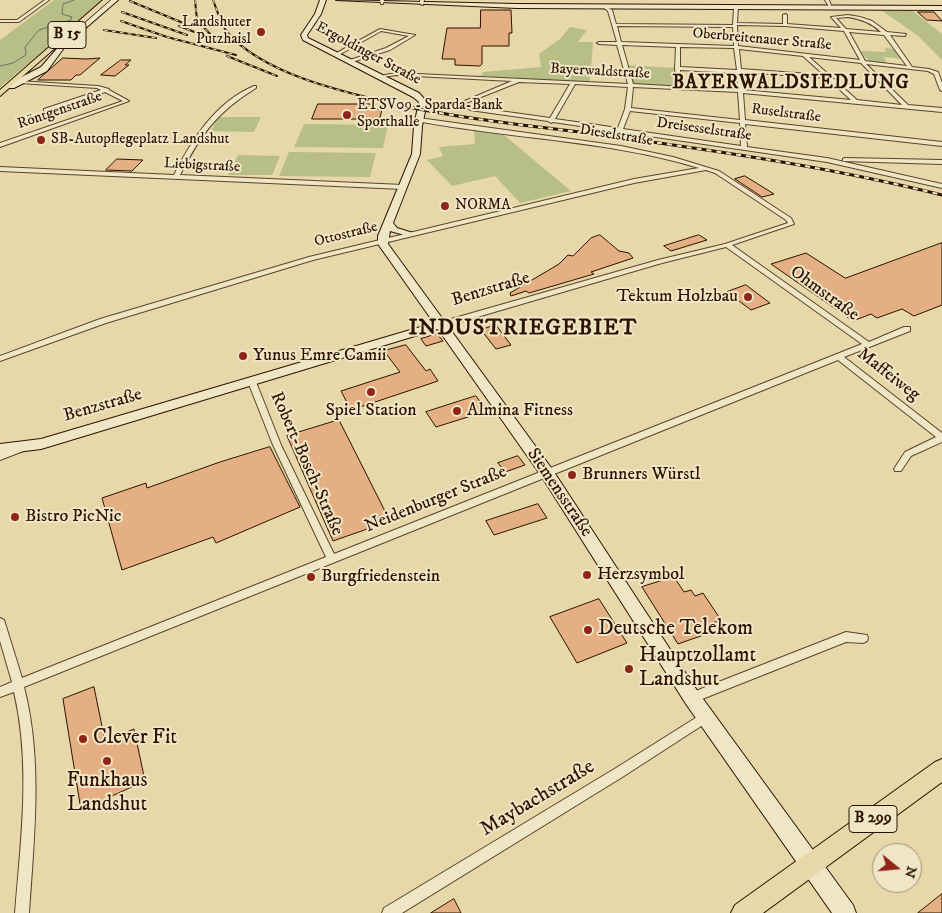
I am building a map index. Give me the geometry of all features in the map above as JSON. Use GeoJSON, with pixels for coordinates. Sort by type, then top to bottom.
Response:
{"type":"FeatureCollection","features":[{"type":"Feature","properties":{"kind":"main road","name":"B 15"},"geometry":{"type":"LineString","coordinates":[[0,94],[15,84],[107,0]]}},
{"type":"Feature","properties":{"kind":"main road"},"geometry":{"type":"LineString","coordinates":[[15,84],[44,69],[64,44],[115,0]]}},
{"type":"Feature","properties":{"kind":"main road","name":"Ergoldinger Straße"},"geometry":{"type":"LineString","coordinates":[[323,0],[318,14],[304,37],[377,77],[419,96],[423,100],[420,120]]}},
{"type":"Feature","properties":{"kind":"main road"},"geometry":{"type":"LineString","coordinates":[[339,0],[605,6],[942,8]]}},
{"type":"Feature","properties":{"kind":"main road"},"geometry":{"type":"LineString","coordinates":[[598,0],[605,6]]}},
{"type":"Feature","properties":{"kind":"main road"},"geometry":{"type":"LineString","coordinates":[[27,72],[50,63]]}},
{"type":"Feature","properties":{"kind":"main road"},"geometry":{"type":"LineString","coordinates":[[382,240],[416,154],[420,120]]}},
{"type":"Feature","properties":{"kind":"main road"},"geometry":{"type":"LineString","coordinates":[[388,224],[394,230],[408,233]]}},
{"type":"Feature","properties":{"kind":"main road","name":"Siemensstraße"},"geometry":{"type":"LineString","coordinates":[[382,240],[440,325],[548,473],[692,698],[812,864],[845,913]]}},
{"type":"Feature","properties":{"kind":"main road","name":"Benzstraße"},"geometry":{"type":"LineString","coordinates":[[0,449],[24,447],[127,420],[440,325]]}},
{"type":"Feature","properties":{"kind":"main road","name":"B 299"},"geometry":{"type":"LineString","coordinates":[[744,913],[942,769]]}},
{"type":"Feature","properties":{"kind":"street"},"geometry":{"type":"LineString","coordinates":[[0,21],[18,21],[46,0]]}},
{"type":"Feature","properties":{"kind":"street"},"geometry":{"type":"LineString","coordinates":[[827,0],[831,7]]}},
{"type":"Feature","properties":{"kind":"street"},"geometry":{"type":"LineString","coordinates":[[605,6],[610,10],[631,86],[628,109],[620,130]]}},
{"type":"Feature","properties":{"kind":"street"},"geometry":{"type":"LineString","coordinates":[[736,7],[735,25],[744,148]]}},
{"type":"Feature","properties":{"kind":"street"},"geometry":{"type":"LineString","coordinates":[[785,15],[785,25]]}},
{"type":"Feature","properties":{"kind":"street"},"geometry":{"type":"LineString","coordinates":[[906,106],[864,63],[844,30],[833,17],[865,18],[885,33],[911,68]]}},
{"type":"Feature","properties":{"kind":"street"},"geometry":{"type":"LineString","coordinates":[[614,25],[785,25],[905,35]]}},
{"type":"Feature","properties":{"kind":"street"},"geometry":{"type":"LineString","coordinates":[[335,55],[380,30],[413,35],[388,50],[349,62]]}},
{"type":"Feature","properties":{"kind":"street","name":"Oberbreitenauer Straße"},"geometry":{"type":"LineString","coordinates":[[599,43],[737,47],[911,68],[936,72],[942,90]]}},
{"type":"Feature","properties":{"kind":"street"},"geometry":{"type":"LineString","coordinates":[[678,45],[678,78]]}},
{"type":"Feature","properties":{"kind":"street"},"geometry":{"type":"LineString","coordinates":[[804,55],[855,101]]}},
{"type":"Feature","properties":{"kind":"street"},"geometry":{"type":"LineString","coordinates":[[677,68],[827,77]]}},
{"type":"Feature","properties":{"kind":"street","name":"Bayerwaldstraße"},"geometry":{"type":"LineString","coordinates":[[377,77],[396,74],[740,91],[942,110]]}},
{"type":"Feature","properties":{"kind":"street"},"geometry":{"type":"LineString","coordinates":[[462,103],[520,80]]}},
{"type":"Feature","properties":{"kind":"street"},"geometry":{"type":"LineString","coordinates":[[551,121],[572,83]]}},
{"type":"Feature","properties":{"kind":"street"},"geometry":{"type":"LineString","coordinates":[[15,84],[93,86],[107,90],[127,101]]}},
{"type":"Feature","properties":{"kind":"street"},"geometry":{"type":"LineString","coordinates":[[176,177],[191,146],[212,118],[226,104],[254,87]]}},
{"type":"Feature","properties":{"kind":"street"},"geometry":{"type":"LineString","coordinates":[[46,110],[107,90]]}},
{"type":"Feature","properties":{"kind":"street","name":"Röntgenstraße"},"geometry":{"type":"LineString","coordinates":[[0,145],[127,101]]}},
{"type":"Feature","properties":{"kind":"street","name":"Dreisesselstraße"},"geometry":{"type":"LineString","coordinates":[[462,103],[470,108],[551,121],[827,160],[942,186]]}},
{"type":"Feature","properties":{"kind":"street","name":"Ruselstraße"},"geometry":{"type":"LineString","coordinates":[[628,109],[942,144]]}},
{"type":"Feature","properties":{"kind":"street","name":"Dieselstraße"},"geometry":{"type":"LineString","coordinates":[[420,120],[621,148],[671,158],[716,172],[789,219],[791,224]]}},
{"type":"Feature","properties":{"kind":"street"},"geometry":{"type":"LineString","coordinates":[[827,160],[942,162]]}},
{"type":"Feature","properties":{"kind":"street","name":"Liebigstraße"},"geometry":{"type":"LineString","coordinates":[[0,169],[403,187]]}},
{"type":"Feature","properties":{"kind":"street","name":"Ottostraße"},"geometry":{"type":"LineString","coordinates":[[0,359],[99,322],[311,258],[408,233],[634,181],[706,169]]}},
{"type":"Feature","properties":{"kind":"street","name":"Benzstraße"},"geometry":{"type":"LineString","coordinates":[[440,325],[651,263],[727,244],[791,224]]}},
{"type":"Feature","properties":{"kind":"street","name":"Ohmstraße"},"geometry":{"type":"LineString","coordinates":[[727,244],[868,344],[907,329]]}},
{"type":"Feature","properties":{"kind":"street","name":"Neidenburger Straße"},"geometry":{"type":"LineString","coordinates":[[0,692],[868,344]]}},
{"type":"Feature","properties":{"kind":"street","name":"Maffeiweg"},"geometry":{"type":"LineString","coordinates":[[838,356],[942,438],[908,454],[898,468]]}},
{"type":"Feature","properties":{"kind":"street","name":"Robert-Bosch-Straße"},"geometry":{"type":"LineString","coordinates":[[252,382],[277,445],[332,559]]}},
{"type":"Feature","properties":{"kind":"street"},"geometry":{"type":"LineString","coordinates":[[0,457],[24,447]]}},
{"type":"Feature","properties":{"kind":"street"},"geometry":{"type":"LineString","coordinates":[[0,623],[24,710],[29,771],[22,913]]}},
{"type":"Feature","properties":{"kind":"street"},"geometry":{"type":"LineString","coordinates":[[692,698],[846,637],[863,638]]}},
{"type":"Feature","properties":{"kind":"street","name":"Maybachstraße"},"geometry":{"type":"LineString","coordinates":[[389,913],[620,772],[705,717]]}},
{"type":"Feature","properties":{"kind":"green space"},"geometry":{"type":"Polygon","coordinates":[[[54,0],[105,0],[0,87],[0,40],[54,0]]]}},
{"type":"Feature","properties":{"kind":"green space"},"geometry":{"type":"Polygon","coordinates":[[[881,10],[913,11],[942,34],[942,60],[917,35],[881,10]]]}},
{"type":"Feature","properties":{"kind":"green space"},"geometry":{"type":"Polygon","coordinates":[[[570,27],[587,30],[578,42],[593,42],[590,82],[481,76],[483,72],[541,67],[539,54],[560,39],[570,27]]]}},
{"type":"Feature","properties":{"kind":"green space"},"geometry":{"type":"Polygon","coordinates":[[[885,48],[895,49],[902,59],[884,57],[887,65],[878,64],[869,60],[861,51],[886,52],[885,48]]]}},
{"type":"Feature","properties":{"kind":"green space"},"geometry":{"type":"Polygon","coordinates":[[[626,65],[677,68],[680,87],[631,86],[626,65]]]}},
{"type":"Feature","properties":{"kind":"green space"},"geometry":{"type":"Polygon","coordinates":[[[219,117],[261,117],[254,132],[211,131],[219,117]]]}},
{"type":"Feature","properties":{"kind":"green space"},"geometry":{"type":"Polygon","coordinates":[[[304,124],[388,125],[383,148],[294,147],[304,124]]]}},
{"type":"Feature","properties":{"kind":"green space"},"geometry":{"type":"Polygon","coordinates":[[[474,130],[504,135],[571,191],[520,203],[495,176],[452,186],[427,160],[443,156],[439,147],[475,144],[474,130]]]}},
{"type":"Feature","properties":{"kind":"green space"},"geometry":{"type":"Polygon","coordinates":[[[289,152],[376,153],[370,177],[279,176],[289,152]]]}},
{"type":"Feature","properties":{"kind":"green space"},"geometry":{"type":"Polygon","coordinates":[[[238,155],[280,156],[272,175],[228,175],[238,155]]]}},
{"type":"Feature","properties":{"kind":"building"},"geometry":{"type":"Polygon","coordinates":[[[481,10],[511,10],[512,33],[509,33],[509,46],[482,46],[482,64],[480,66],[455,65],[455,59],[442,59],[447,28],[480,28],[481,10]]]}},
{"type":"Feature","properties":{"kind":"building"},"geometry":{"type":"Polygon","coordinates":[[[918,12],[934,12],[942,21],[927,20],[918,12]]]}},
{"type":"Feature","properties":{"kind":"building"},"geometry":{"type":"Polygon","coordinates":[[[63,58],[100,58],[71,80],[38,80],[63,58]]]}},
{"type":"Feature","properties":{"kind":"building"},"geometry":{"type":"Polygon","coordinates":[[[121,60],[131,60],[125,65],[129,65],[115,76],[101,75],[121,60]]]}},
{"type":"Feature","properties":{"kind":"building","name":"ETSV09 - Sparda-Bank Sporthalle"},"geometry":{"type":"Polygon","coordinates":[[[318,104],[375,104],[374,109],[382,109],[380,118],[312,119],[318,104]]]}},
{"type":"Feature","properties":{"kind":"building"},"geometry":{"type":"Polygon","coordinates":[[[117,159],[143,160],[132,171],[106,170],[117,159]]]}},
{"type":"Feature","properties":{"kind":"building"},"geometry":{"type":"Polygon","coordinates":[[[745,176],[774,194],[762,197],[735,179],[745,176]]]}},
{"type":"Feature","properties":{"kind":"building"},"geometry":{"type":"Polygon","coordinates":[[[600,235],[619,251],[629,253],[633,258],[591,272],[594,274],[529,293],[526,291],[511,296],[510,293],[559,264],[568,255],[573,256],[591,238],[600,235]]]}},
{"type":"Feature","properties":{"kind":"building"},"geometry":{"type":"Polygon","coordinates":[[[699,235],[707,240],[671,251],[664,246],[699,235]]]}},
{"type":"Feature","properties":{"kind":"building"},"geometry":{"type":"Polygon","coordinates":[[[942,243],[942,305],[914,316],[902,309],[877,318],[871,314],[853,321],[771,264],[806,253],[845,278],[942,243]]]}},
{"type":"Feature","properties":{"kind":"building","name":"Tektum Holzbau"},"geometry":{"type":"Polygon","coordinates":[[[746,285],[770,303],[751,310],[727,292],[746,285]]]}},
{"type":"Feature","properties":{"kind":"building"},"geometry":{"type":"Polygon","coordinates":[[[496,325],[511,345],[496,349],[481,330],[496,325]]]}},
{"type":"Feature","properties":{"kind":"building"},"geometry":{"type":"Polygon","coordinates":[[[437,334],[443,341],[426,346],[421,339],[437,334]]]}},
{"type":"Feature","properties":{"kind":"building"},"geometry":{"type":"Polygon","coordinates":[[[406,345],[426,371],[430,369],[438,381],[351,410],[341,391],[400,372],[384,351],[406,345]]]}},
{"type":"Feature","properties":{"kind":"building","name":"Almina Fitness"},"geometry":{"type":"Polygon","coordinates":[[[476,396],[487,411],[436,427],[426,412],[476,396]]]}},
{"type":"Feature","properties":{"kind":"building"},"geometry":{"type":"Polygon","coordinates":[[[339,420],[390,521],[333,541],[287,436],[339,420]]]}},
{"type":"Feature","properties":{"kind":"building"},"geometry":{"type":"Polygon","coordinates":[[[270,447],[300,507],[216,543],[213,537],[122,570],[102,498],[146,483],[147,488],[220,462],[270,447]]]}},
{"type":"Feature","properties":{"kind":"building"},"geometry":{"type":"Polygon","coordinates":[[[518,456],[525,465],[505,472],[498,463],[518,456]]]}},
{"type":"Feature","properties":{"kind":"building"},"geometry":{"type":"Polygon","coordinates":[[[538,504],[547,518],[494,535],[486,521],[538,504]]]}},
{"type":"Feature","properties":{"kind":"building"},"geometry":{"type":"Polygon","coordinates":[[[674,577],[684,592],[691,590],[695,596],[703,593],[721,620],[707,625],[712,632],[678,644],[642,587],[674,577]]]}},
{"type":"Feature","properties":{"kind":"building","name":"Deutsche Telekom"},"geometry":{"type":"Polygon","coordinates":[[[599,599],[627,643],[577,663],[550,617],[599,599]]]}},
{"type":"Feature","properties":{"kind":"building","name":"Funkhaus Landshut"},"geometry":{"type":"Polygon","coordinates":[[[94,687],[105,741],[134,729],[145,781],[81,810],[63,699],[94,687]]]}},
{"type":"Feature","properties":{"kind":"building"},"geometry":{"type":"Polygon","coordinates":[[[942,894],[942,913],[918,913],[942,894]]]}},
{"type":"Feature","properties":{"kind":"building"},"geometry":{"type":"Polygon","coordinates":[[[454,899],[461,913],[431,913],[454,899]]]}},
{"type":"Feature","properties":{"kind":"waterway"},"geometry":{"type":"LineString","coordinates":[[0,66],[13,63],[26,55],[25,47],[39,30],[71,20],[72,17],[62,14],[63,4],[74,0]]}},
{"type":"Feature","properties":{"kind":"railway"},"geometry":{"type":"LineString","coordinates":[[195,0],[197,20],[210,34]]}},
{"type":"Feature","properties":{"kind":"railway"},"geometry":{"type":"LineString","coordinates":[[213,0],[227,32],[242,47],[261,59],[282,70],[328,87],[395,104]]}},
{"type":"Feature","properties":{"kind":"railway"},"geometry":{"type":"LineString","coordinates":[[130,1],[188,25]]}},
{"type":"Feature","properties":{"kind":"railway"},"geometry":{"type":"LineString","coordinates":[[122,12],[187,35]]}},
{"type":"Feature","properties":{"kind":"railway"},"geometry":{"type":"LineString","coordinates":[[121,21],[167,37],[236,55]]}},
{"type":"Feature","properties":{"kind":"railway"},"geometry":{"type":"LineString","coordinates":[[179,26],[218,41]]}},
{"type":"Feature","properties":{"kind":"railway"},"geometry":{"type":"LineString","coordinates":[[104,30],[156,38]]}},
{"type":"Feature","properties":{"kind":"railway"},"geometry":{"type":"LineString","coordinates":[[227,56],[277,76]]}},
{"type":"Feature","properties":{"kind":"railway"},"geometry":{"type":"LineString","coordinates":[[390,103],[469,118],[773,160],[858,176],[942,195]]}},
{"type":"Feature","properties":{"kind":"place","name":"Landshuter Putzhaisl"},"geometry":{"type":"Point","coordinates":[261,32]}},
{"type":"Feature","properties":{"kind":"place","name":"ETSV09 - Sparda-Bank Sporthalle"},"geometry":{"type":"Point","coordinates":[347,115]}},
{"type":"Feature","properties":{"kind":"place","name":"SB-Autopflegeplatz Landshut"},"geometry":{"type":"Point","coordinates":[41,140]}},
{"type":"Feature","properties":{"kind":"place","name":"NORMA"},"geometry":{"type":"Point","coordinates":[445,206]}},
{"type":"Feature","properties":{"kind":"place","name":"Tektum Holzbau"},"geometry":{"type":"Point","coordinates":[748,297]}},
{"type":"Feature","properties":{"kind":"place","name":"Yunus Emre Camii"},"geometry":{"type":"Point","coordinates":[243,356]}},
{"type":"Feature","properties":{"kind":"place","name":"Spiel Station"},"geometry":{"type":"Point","coordinates":[371,392]}},
{"type":"Feature","properties":{"kind":"place","name":"Almina Fitness"},"geometry":{"type":"Point","coordinates":[457,411]}},
{"type":"Feature","properties":{"kind":"place","name":"Brunners Würstl"},"geometry":{"type":"Point","coordinates":[572,475]}},
{"type":"Feature","properties":{"kind":"place","name":"Bistro PicNic"},"geometry":{"type":"Point","coordinates":[15,517]}},
{"type":"Feature","properties":{"kind":"place","name":"Herzsymbol"},"geometry":{"type":"Point","coordinates":[587,575]}},
{"type":"Feature","properties":{"kind":"place","name":"Burgfriedenstein"},"geometry":{"type":"Point","coordinates":[311,577]}},
{"type":"Feature","properties":{"kind":"place","name":"Deutsche Telekom"},"geometry":{"type":"Point","coordinates":[588,630]}},
{"type":"Feature","properties":{"kind":"place","name":"Hauptzollamt Landshut"},"geometry":{"type":"Point","coordinates":[629,669]}},
{"type":"Feature","properties":{"kind":"place","name":"Clever Fit"},"geometry":{"type":"Point","coordinates":[83,739]}},
{"type":"Feature","properties":{"kind":"place","name":"Funkhaus Landshut"},"geometry":{"type":"Point","coordinates":[107,761]}},
{"type":"Feature","properties":{"kind":"district","name":"BAYERWALDSIEDLUNG"},"geometry":{"type":"Point","coordinates":[791,84]}},
{"type":"Feature","properties":{"kind":"district","name":"INDUSTRIEGEBIET"},"geometry":{"type":"Point","coordinates":[523,329]}}]}
